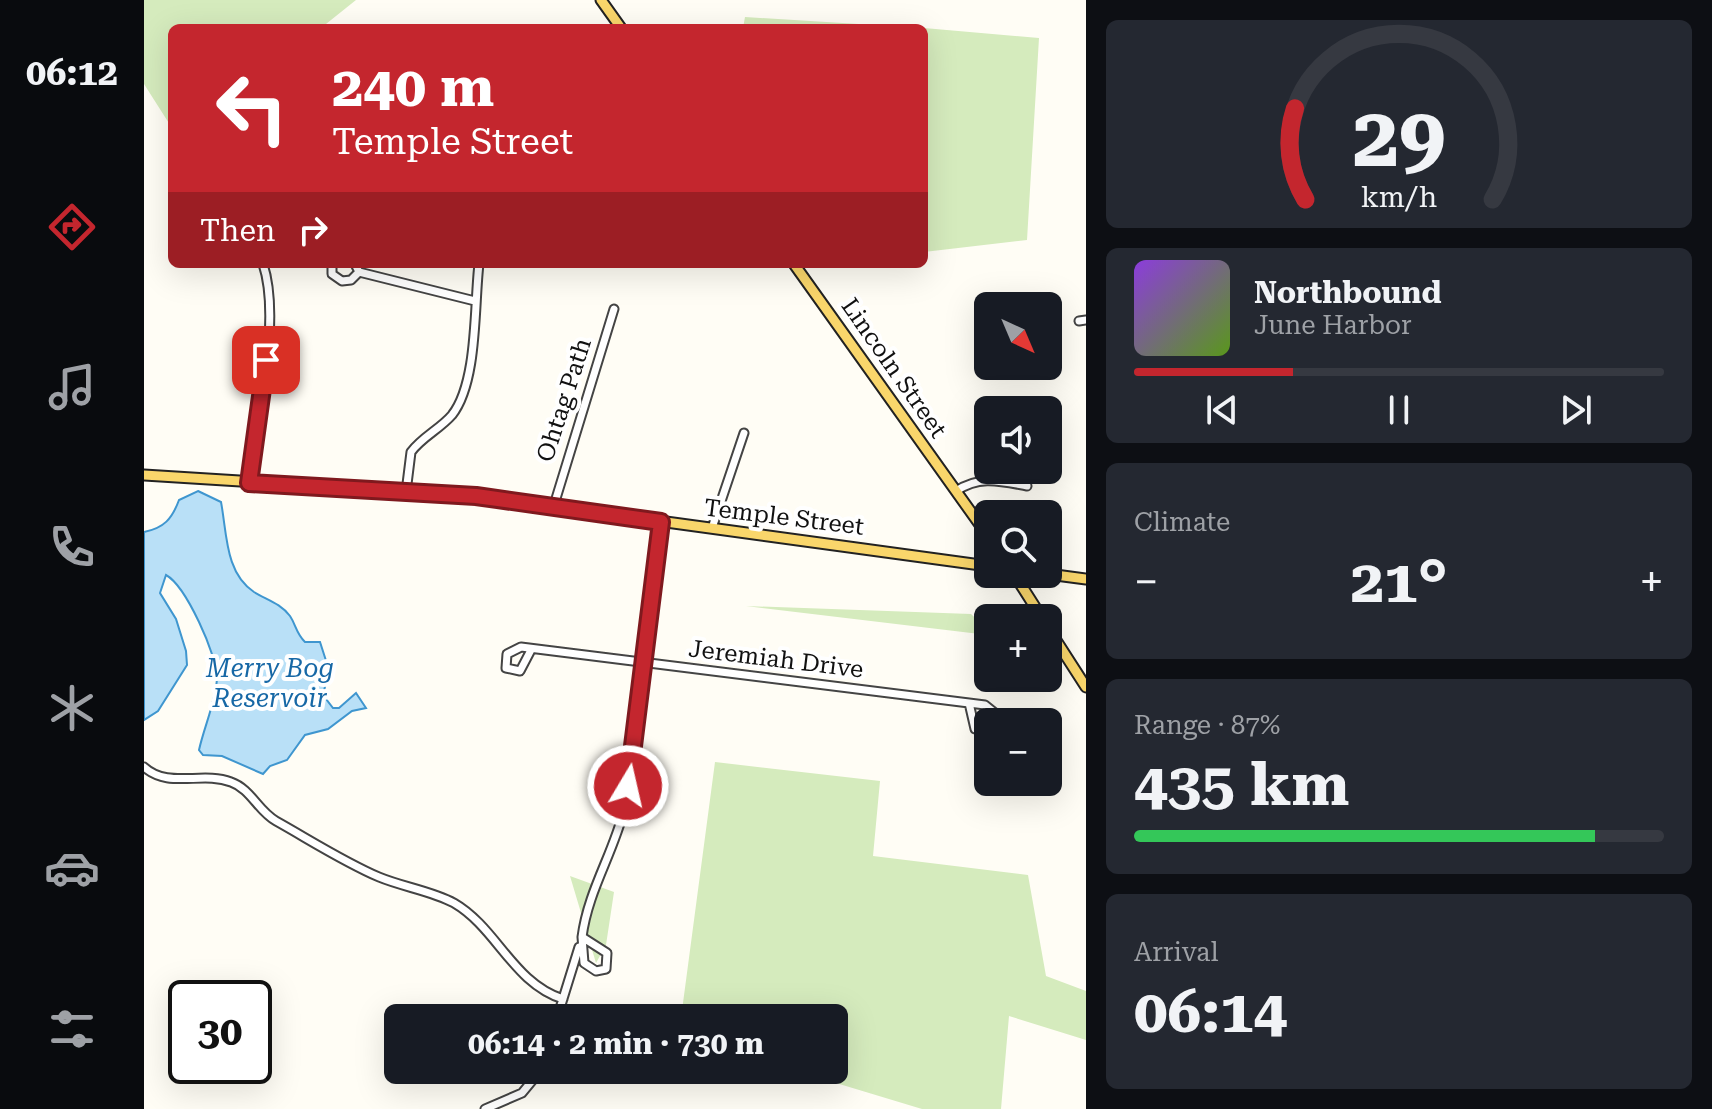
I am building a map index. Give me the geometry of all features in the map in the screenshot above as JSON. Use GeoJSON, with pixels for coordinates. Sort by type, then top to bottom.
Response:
{"type":"FeatureCollection","features":[{"type":"Feature","properties":{"kind":"main road"},"geometry":{"type":"LineString","coordinates":[[601,0],[618,24]]}},
{"type":"Feature","properties":{"kind":"main road","name":"Lincoln Street"},"geometry":{"type":"LineString","coordinates":[[797,268],[974,516]]}},
{"type":"Feature","properties":{"kind":"main road","name":"Temple Street"},"geometry":{"type":"LineString","coordinates":[[144,475],[554,505],[974,564]]}},
{"type":"Feature","properties":{"kind":"main road"},"geometry":{"type":"LineString","coordinates":[[1062,576],[1086,579]]}},
{"type":"Feature","properties":{"kind":"main road"},"geometry":{"type":"LineString","coordinates":[[1062,650],[1086,687]]}},
{"type":"Feature","properties":{"kind":"street"},"geometry":{"type":"LineString","coordinates":[[249,483],[266,360],[270,302],[264,268]]}},
{"type":"Feature","properties":{"kind":"street"},"geometry":{"type":"LineString","coordinates":[[332,268],[333,275],[342,281],[351,280],[357,268],[475,301]]}},
{"type":"Feature","properties":{"kind":"street"},"geometry":{"type":"LineString","coordinates":[[406,492],[406,470],[413,449],[446,421],[460,399],[470,362],[479,268]]}},
{"type":"Feature","properties":{"kind":"street","name":"Ohtag Path"},"geometry":{"type":"LineString","coordinates":[[554,505],[614,309]]}},
{"type":"Feature","properties":{"kind":"street"},"geometry":{"type":"LineString","coordinates":[[712,528],[744,433]]}},
{"type":"Feature","properties":{"kind":"street"},"geometry":{"type":"LineString","coordinates":[[956,491],[971,481],[984,479],[1027,486]]}},
{"type":"Feature","properties":{"kind":"street"},"geometry":{"type":"LineString","coordinates":[[561,1004],[582,937],[591,893],[619,831],[624,810],[661,522]]}},
{"type":"Feature","properties":{"kind":"street","name":"Jeremiah Drive"},"geometry":{"type":"LineString","coordinates":[[531,650],[990,708]]}},
{"type":"Feature","properties":{"kind":"street"},"geometry":{"type":"LineString","coordinates":[[969,703],[974,725]]}},
{"type":"Feature","properties":{"kind":"street"},"geometry":{"type":"LineString","coordinates":[[144,767],[162,779],[204,776],[233,783],[249,794],[263,814],[377,876],[454,903],[524,976],[544,993],[563,999]]}},
{"type":"Feature","properties":{"kind":"street"},"geometry":{"type":"LineString","coordinates":[[582,937],[607,953],[606,969],[596,971],[584,963],[582,937]]}},
{"type":"Feature","properties":{"kind":"street"},"geometry":{"type":"LineString","coordinates":[[485,1109],[522,1093],[529,1084]]}},
{"type":"Feature","properties":{"kind":"green space"},"geometry":{"type":"Polygon","coordinates":[[[144,0],[356,0],[326,24],[168,24],[168,122],[144,84],[144,0]]]}},
{"type":"Feature","properties":{"kind":"green space"},"geometry":{"type":"Polygon","coordinates":[[[745,17],[858,24],[744,24],[745,17]]]}},
{"type":"Feature","properties":{"kind":"green space"},"geometry":{"type":"Polygon","coordinates":[[[928,28],[1039,38],[1027,240],[928,252],[928,28]]]}},
{"type":"Feature","properties":{"kind":"green space"},"geometry":{"type":"Polygon","coordinates":[[[746,606],[971,614],[974,617],[974,633],[746,606]]]}},
{"type":"Feature","properties":{"kind":"green space"},"geometry":{"type":"Polygon","coordinates":[[[715,762],[880,781],[873,856],[1028,875],[1046,976],[1086,991],[1086,1040],[1009,1016],[1001,1109],[922,1109],[839,1084],[848,1084],[848,1004],[683,1004],[715,762]]]}},
{"type":"Feature","properties":{"kind":"green space"},"geometry":{"type":"Polygon","coordinates":[[[570,876],[614,892],[606,945],[596,963],[570,876]]]}},
{"type":"Feature","properties":{"kind":"water","name":"Merry Bog Reservoir"},"geometry":{"type":"Polygon","coordinates":[[[198,491],[221,502],[232,563],[245,584],[286,612],[305,642],[320,642],[329,670],[323,695],[333,708],[339,708],[356,693],[366,708],[352,711],[328,729],[305,735],[287,760],[270,766],[263,774],[222,756],[203,755],[199,750],[214,696],[216,667],[191,606],[166,575],[160,593],[176,619],[187,665],[158,711],[144,720],[144,532],[162,525],[179,500],[198,491]]]}},
{"type":"Feature","properties":{"kind":"route"},"geometry":{"type":"LineString","coordinates":[[266,360],[249,483],[476,496],[588,509],[661,522],[628,786]]}}]}
